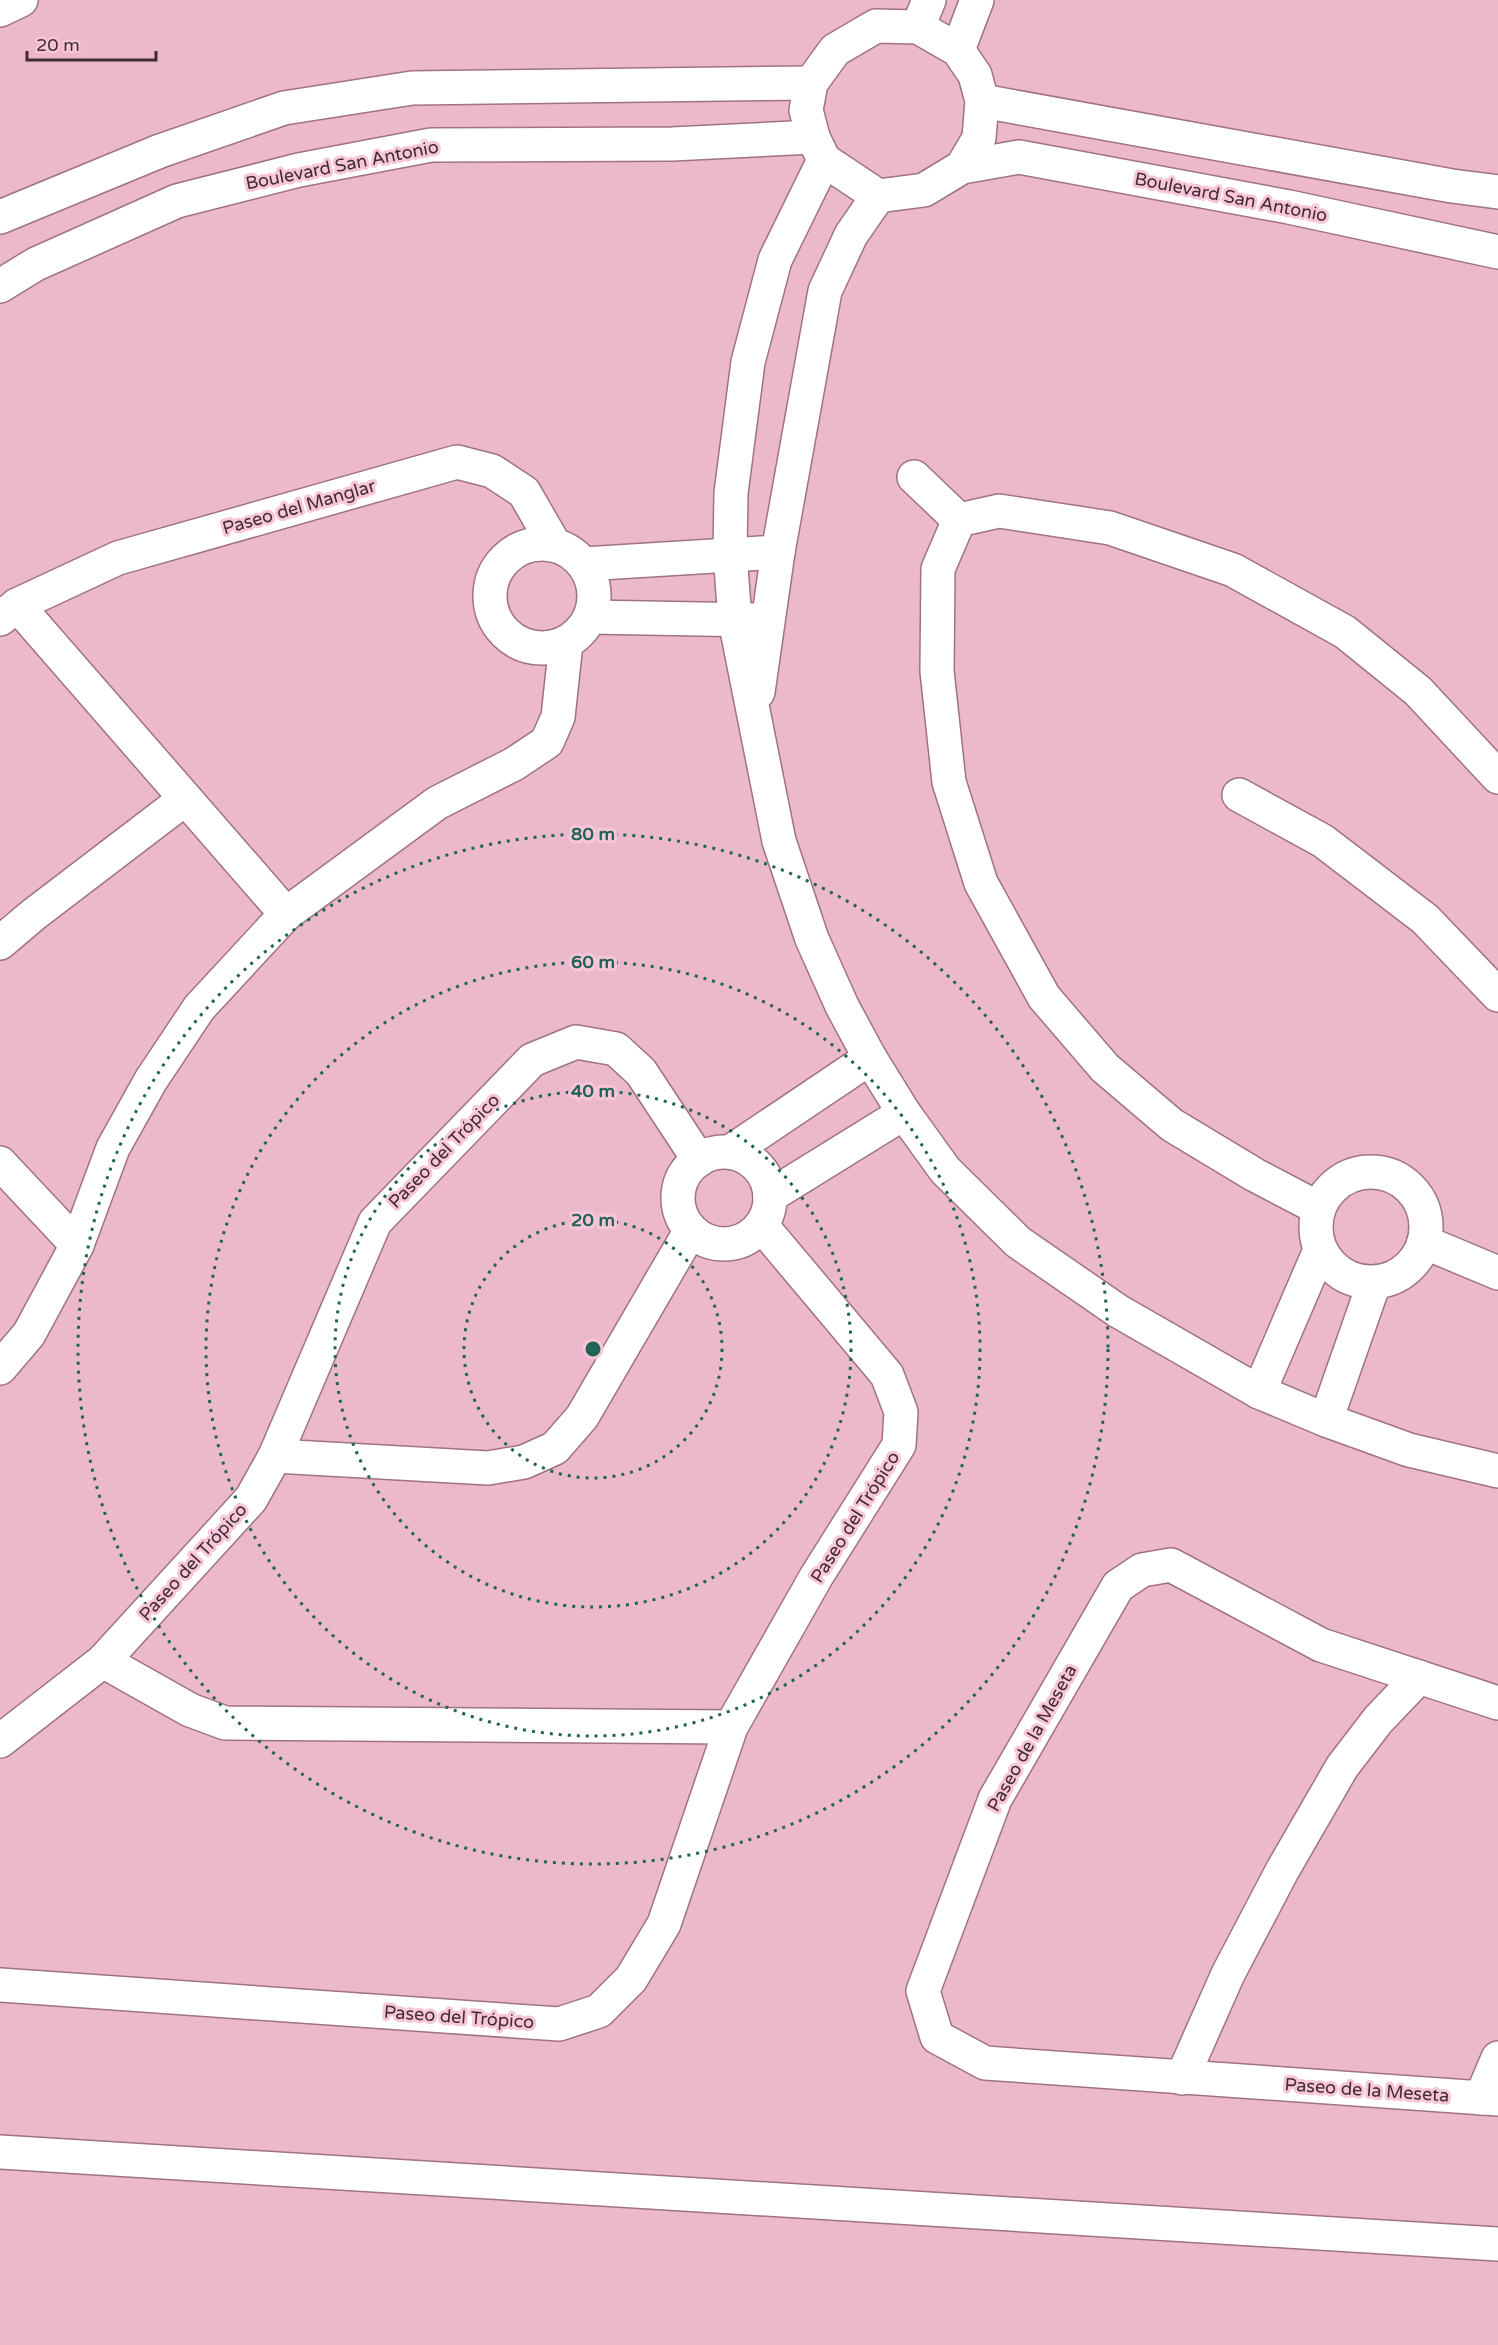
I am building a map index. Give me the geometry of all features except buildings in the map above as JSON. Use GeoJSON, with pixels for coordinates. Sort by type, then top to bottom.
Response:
{"type":"FeatureCollection","features":[{"type":"Feature","properties":{"kind":"street"},"geometry":{"type":"LineString","coordinates":[[0,10],[21,0]]}},
{"type":"Feature","properties":{"kind":"street"},"geometry":{"type":"LineString","coordinates":[[958,50],[977,0]]}},
{"type":"Feature","properties":{"kind":"street"},"geometry":{"type":"LineString","coordinates":[[754,721],[778,552],[825,291],[852,235],[878,196],[819,148],[806,110],[811,83],[835,50],[876,26],[923,13],[958,50],[975,75],[982,101],[979,138],[963,167]]}},
{"type":"Feature","properties":{"kind":"street"},"geometry":{"type":"LineString","coordinates":[[0,217],[160,151],[284,108],[412,88],[811,83]]}},
{"type":"Feature","properties":{"kind":"street"},"geometry":{"type":"LineString","coordinates":[[982,101],[1452,186],[1498,192]]}},
{"type":"Feature","properties":{"kind":"street","name":"Boulevard San Antonio"},"geometry":{"type":"LineString","coordinates":[[0,286],[36,264],[177,201],[298,170],[431,145],[672,144],[819,148]]}},
{"type":"Feature","properties":{"kind":"street"},"geometry":{"type":"LineString","coordinates":[[819,148],[775,260],[748,362],[731,492],[730,554],[735,620],[779,841],[812,939],[842,1006],[870,1058],[904,1113],[945,1170],[1018,1242],[1118,1311],[1259,1392],[1326,1420],[1409,1450],[1498,1471]]}},
{"type":"Feature","properties":{"kind":"street","name":"Boulevard San Antonio"},"geometry":{"type":"LineString","coordinates":[[878,196],[924,190],[963,167],[1019,157],[1289,207],[1498,252]]}},
{"type":"Feature","properties":{"kind":"street","name":"Paseo del Manglar"},"geometry":{"type":"LineString","coordinates":[[286,914],[185,799],[8,612],[118,558],[457,462],[492,471],[524,492],[554,544],[570,552],[584,564]]}},
{"type":"Feature","properties":{"kind":"street"},"geometry":{"type":"LineString","coordinates":[[914,477],[959,520]]}},
{"type":"Feature","properties":{"kind":"street"},"geometry":{"type":"LineString","coordinates":[[959,520],[999,511],[1110,528],[1233,570],[1344,632],[1418,691],[1498,777]]}},
{"type":"Feature","properties":{"kind":"street"},"geometry":{"type":"LineString","coordinates":[[959,520],[938,569],[937,671],[949,782],[981,883],[1044,997],[1106,1068],[1172,1125],[1255,1175],[1318,1208]]}},
{"type":"Feature","properties":{"kind":"street"},"geometry":{"type":"LineString","coordinates":[[554,544],[536,543],[518,549],[503,560],[494,575],[489,593],[492,612],[500,628],[513,641],[530,647],[549,648],[566,643],[580,632],[590,617],[594,599],[592,581],[584,564],[778,552]]}},
{"type":"Feature","properties":{"kind":"street"},"geometry":{"type":"LineString","coordinates":[[590,617],[767,620]]}},
{"type":"Feature","properties":{"kind":"street"},"geometry":{"type":"LineString","coordinates":[[0,1368],[29,1334],[77,1245],[113,1148],[151,1080],[200,1008],[286,914],[437,803],[514,764],[547,742],[558,717],[566,643]]}},
{"type":"Feature","properties":{"kind":"street"},"geometry":{"type":"LineString","coordinates":[[1239,795],[1323,841],[1425,918],[1498,995]]}},
{"type":"Feature","properties":{"kind":"street"},"geometry":{"type":"LineString","coordinates":[[0,943],[33,915],[185,799]]}},
{"type":"Feature","properties":{"kind":"street","name":"Paseo del Trópico"},"geometry":{"type":"LineString","coordinates":[[0,1741],[103,1661],[251,1499],[275,1456],[375,1222],[532,1060],[576,1042],[616,1049],[641,1072],[714,1156],[745,1157],[758,1167],[767,1180],[766,1211],[886,1375],[901,1412],[899,1445],[816,1577],[731,1727],[664,1924],[631,1979],[599,2011],[559,2024],[0,1984]]}},
{"type":"Feature","properties":{"kind":"street"},"geometry":{"type":"LineString","coordinates":[[870,1058],[687,1171],[680,1186],[678,1201],[682,1217],[691,1230],[704,1240],[720,1244],[735,1244],[750,1237],[766,1211],[904,1113]]}},
{"type":"Feature","properties":{"kind":"street"},"geometry":{"type":"LineString","coordinates":[[0,1163],[77,1245]]}},
{"type":"Feature","properties":{"kind":"street"},"geometry":{"type":"LineString","coordinates":[[1366,1171],[1387,1173],[1406,1183],[1420,1200],[1426,1220],[1424,1242],[1418,1258],[1406,1271],[1391,1279],[1374,1282],[1357,1281],[1342,1275],[1329,1264],[1320,1250],[1315,1223],[1318,1208],[1328,1190],[1345,1177],[1366,1171]]}},
{"type":"Feature","properties":{"kind":"street"},"geometry":{"type":"LineString","coordinates":[[275,1456],[488,1468],[524,1462],[555,1448],[582,1417],[691,1230]]}},
{"type":"Feature","properties":{"kind":"street"},"geometry":{"type":"LineString","coordinates":[[1424,1242],[1498,1273]]}},
{"type":"Feature","properties":{"kind":"street"},"geometry":{"type":"LineString","coordinates":[[1259,1392],[1320,1250]]}},
{"type":"Feature","properties":{"kind":"street"},"geometry":{"type":"LineString","coordinates":[[1326,1420],[1374,1282]]}},
{"type":"Feature","properties":{"kind":"street","name":"Paseo de la Meseta"},"geometry":{"type":"LineString","coordinates":[[1498,1703],[1322,1645],[1171,1565],[1142,1570],[1118,1586],[995,1799],[923,1991],[937,2037],[985,2063],[1489,2099],[1498,2058]]}},
{"type":"Feature","properties":{"kind":"street"},"geometry":{"type":"LineString","coordinates":[[103,1661],[190,1710],[225,1723],[731,1727]]}},
{"type":"Feature","properties":{"kind":"street"},"geometry":{"type":"LineString","coordinates":[[1182,2078],[1228,1974],[1282,1871],[1342,1767],[1378,1720],[1419,1677]]}},
{"type":"Feature","properties":{"kind":"street"},"geometry":{"type":"LineString","coordinates":[[0,2152],[1498,2244]]}}]}
